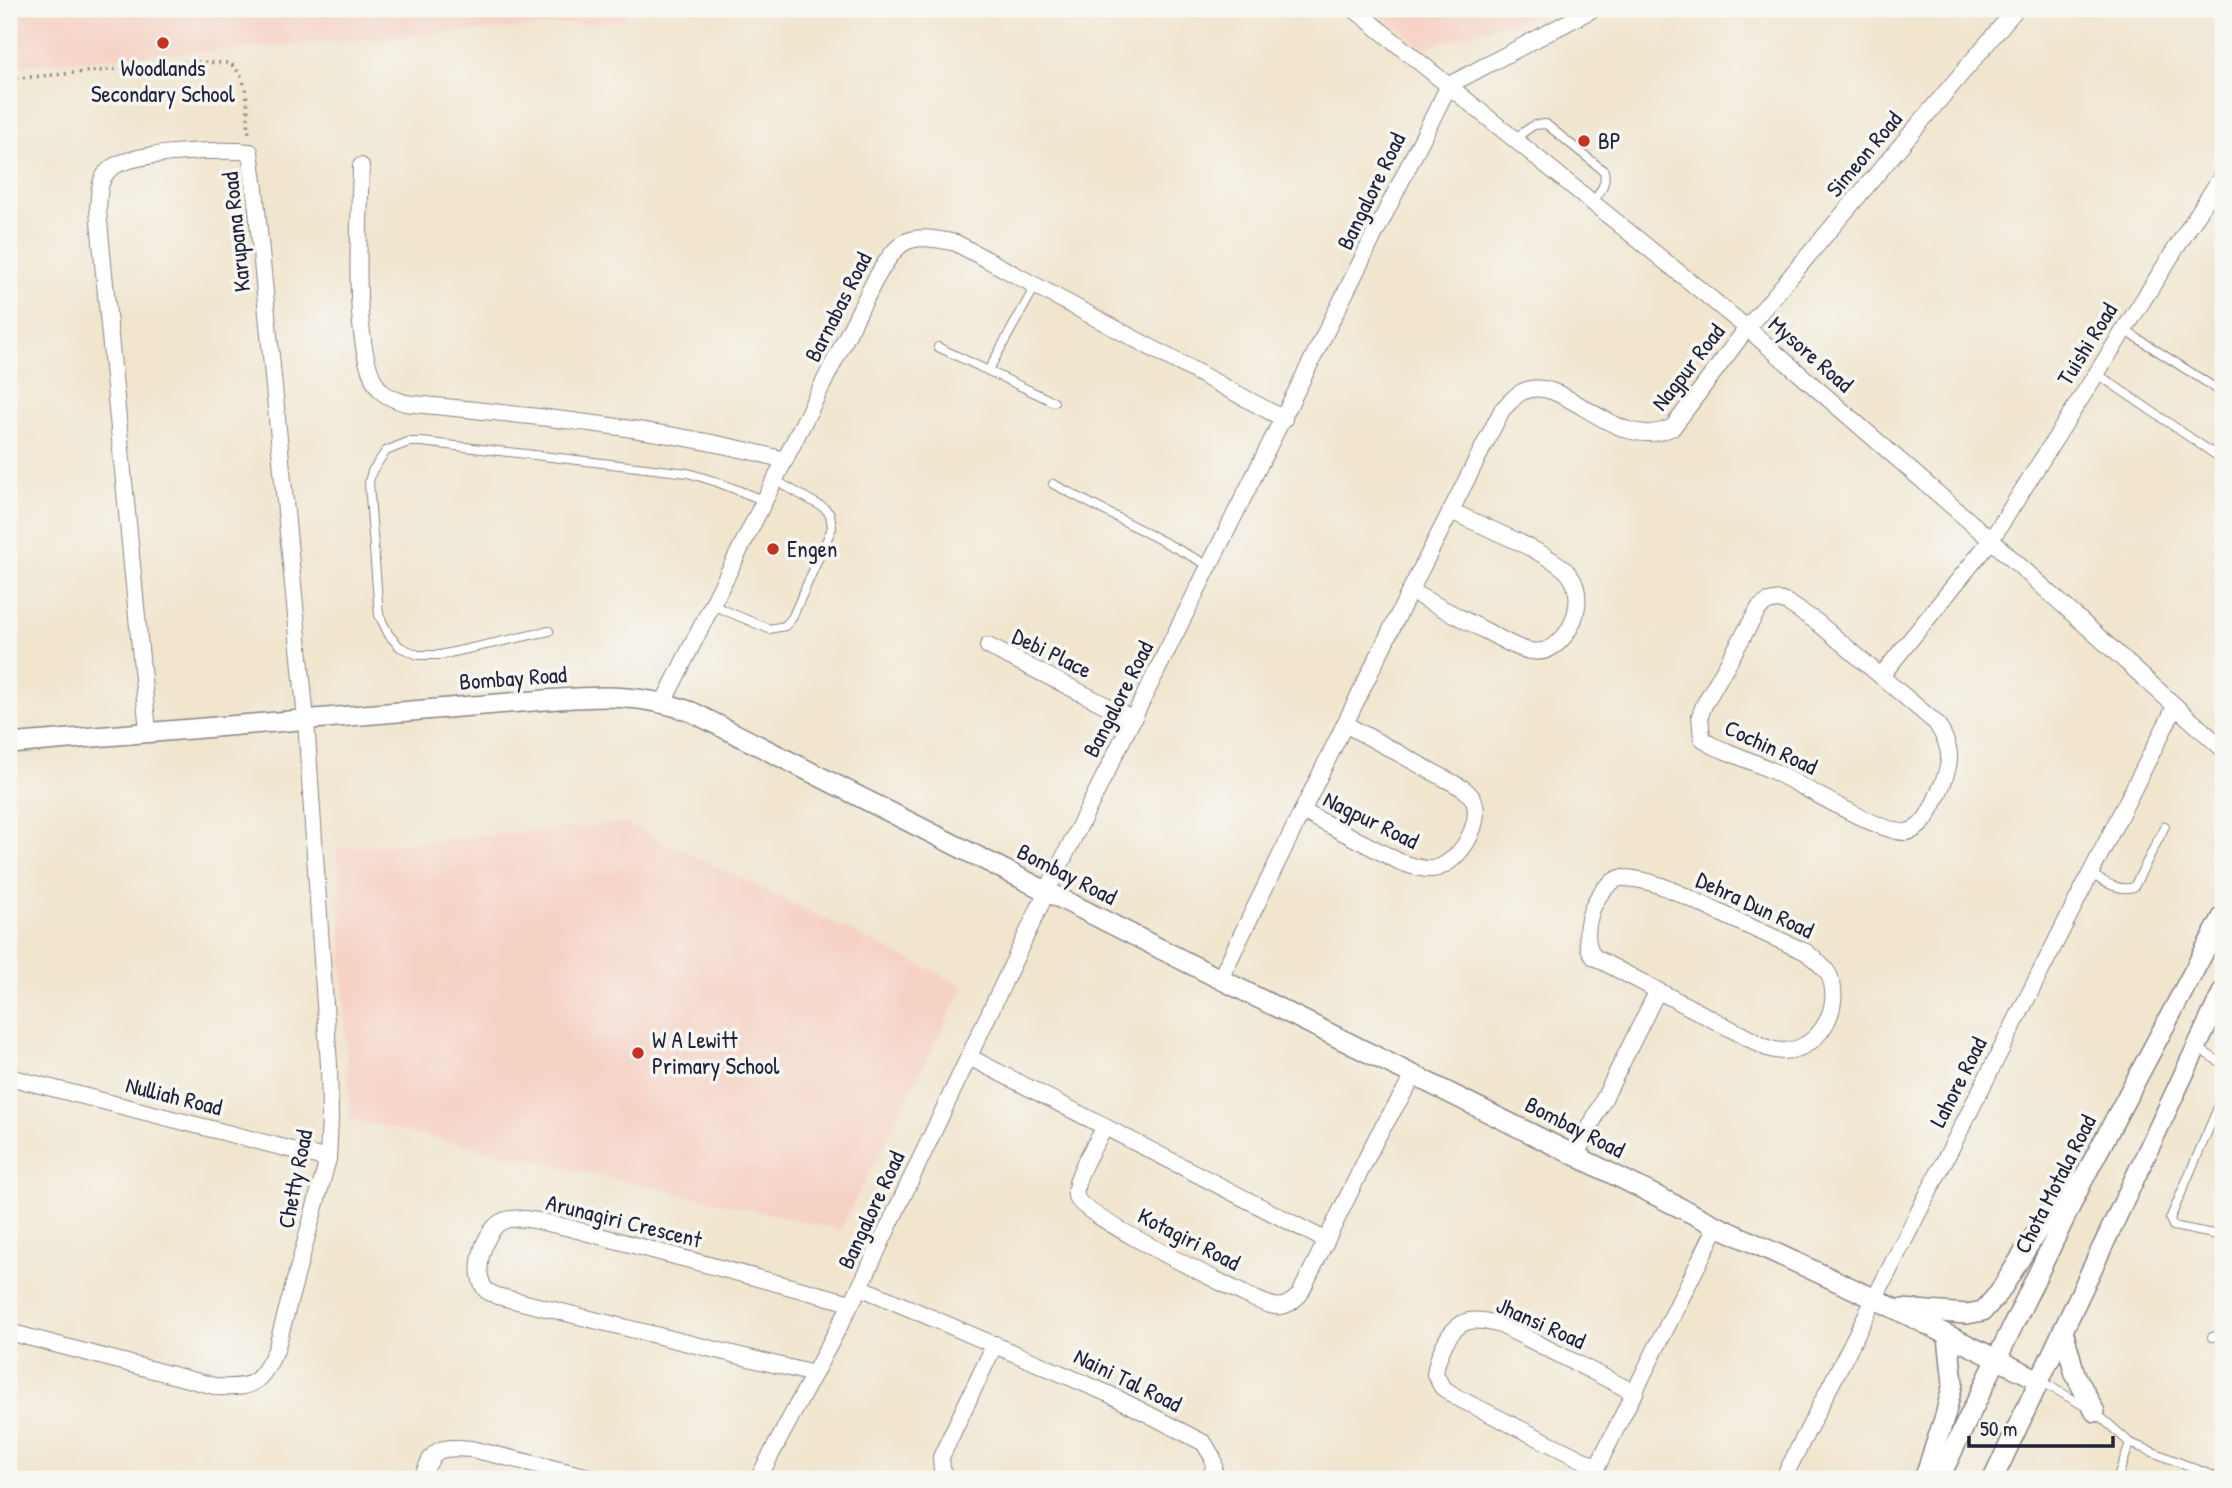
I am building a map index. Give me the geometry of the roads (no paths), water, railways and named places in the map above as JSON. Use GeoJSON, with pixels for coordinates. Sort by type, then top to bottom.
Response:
{"type":"FeatureCollection","features":[{"type":"Feature","properties":{"kind":"street","name":"Mysore Road"},"geometry":{"type":"LineString","coordinates":[[1354,9],[1747,328],[1991,540],[2223,750]]}},
{"type":"Feature","properties":{"kind":"street"},"geometry":{"type":"LineString","coordinates":[[1450,85],[1593,9]]}},
{"type":"Feature","properties":{"kind":"street","name":"Simeon Road"},"geometry":{"type":"LineString","coordinates":[[1747,328],[2016,9]]}},
{"type":"Feature","properties":{"kind":"street","name":"Bangalore Road"},"geometry":{"type":"LineString","coordinates":[[758,1479],[860,1287],[1047,891],[1450,85]]}},
{"type":"Feature","properties":{"kind":"street","name":"Karupana Road"},"geometry":{"type":"LineString","coordinates":[[148,731],[99,225],[99,191],[103,177],[110,169],[119,163],[152,155],[250,152],[306,720]]}},
{"type":"Feature","properties":{"kind":"street"},"geometry":{"type":"LineString","coordinates":[[361,166],[361,331],[373,378],[379,390],[387,397],[405,403],[639,431],[727,446],[785,460]]}},
{"type":"Feature","properties":{"kind":"street","name":"Tuishi Road"},"geometry":{"type":"LineString","coordinates":[[1991,540],[2223,174]]}},
{"type":"Feature","properties":{"kind":"street","name":"Barnabas Road"},"geometry":{"type":"LineString","coordinates":[[664,701],[875,280],[892,252],[903,242],[930,237],[956,243],[1284,419]]}},
{"type":"Feature","properties":{"kind":"street","name":"Nagpur Road"},"geometry":{"type":"LineString","coordinates":[[1220,979],[1502,410],[1523,391],[1545,388],[1623,429],[1648,435],[1660,433],[1682,418],[1747,328]]}},
{"type":"Feature","properties":{"kind":"street"},"geometry":{"type":"LineString","coordinates":[[1410,591],[1504,640],[1531,651],[1543,652],[1552,649],[1568,630],[1577,612],[1578,599],[1569,574],[1550,559],[1451,511]]}},
{"type":"Feature","properties":{"kind":"street"},"geometry":{"type":"LineString","coordinates":[[1881,676],[1991,540]]}},
{"type":"Feature","properties":{"kind":"street","name":"Cochin Road"},"geometry":{"type":"LineString","coordinates":[[1779,600],[1787,603],[1817,622],[1881,676],[1936,723],[1950,749],[1946,776],[1932,807],[1917,828],[1909,832],[1898,832],[1878,825],[1775,772],[1711,745],[1702,738],[1700,716],[1704,705],[1749,622],[1759,608],[1768,602],[1779,600]]}},
{"type":"Feature","properties":{"kind":"street","name":"Debi Place"},"geometry":{"type":"LineString","coordinates":[[988,646],[1133,719]]}},
{"type":"Feature","properties":{"kind":"street","name":"Bombay Road"},"geometry":{"type":"LineString","coordinates":[[9,744],[615,695],[664,701],[692,712],[1717,1226],[1873,1298],[2039,1380]]}},
{"type":"Feature","properties":{"kind":"street","name":"Lahore Road"},"geometry":{"type":"LineString","coordinates":[[1783,1479],[2175,707]]}},
{"type":"Feature","properties":{"kind":"street","name":"Chetty Road"},"geometry":{"type":"LineString","coordinates":[[9,1332],[218,1387],[238,1388],[253,1384],[264,1375],[276,1350],[328,1159],[329,1065],[306,720]]}},
{"type":"Feature","properties":{"kind":"street","name":"Nagpur Road"},"geometry":{"type":"LineString","coordinates":[[1302,811],[1416,868],[1442,867],[1452,860],[1472,831],[1475,803],[1464,789],[1345,724]]}},
{"type":"Feature","properties":{"kind":"street","name":"Dehra Dun Road"},"geometry":{"type":"LineString","coordinates":[[1632,878],[1647,881],[1806,952],[1822,965],[1829,975],[1832,989],[1831,1009],[1820,1032],[1814,1041],[1792,1052],[1778,1052],[1767,1048],[1657,992],[1608,967],[1588,949],[1588,922],[1604,890],[1613,881],[1632,878]]}},
{"type":"Feature","properties":{"kind":"street","name":"Chota Motala Road"},"geometry":{"type":"LineString","coordinates":[[1939,1479],[2085,1176],[2223,916]]}},
{"type":"Feature","properties":{"kind":"street"},"geometry":{"type":"LineString","coordinates":[[1993,1479],[2223,991]]}},
{"type":"Feature","properties":{"kind":"street"},"geometry":{"type":"LineString","coordinates":[[1576,1155],[1657,992]]}},
{"type":"Feature","properties":{"kind":"street"},"geometry":{"type":"LineString","coordinates":[[969,1057],[1325,1240]]}},
{"type":"Feature","properties":{"kind":"street","name":"Kotagiri Road"},"geometry":{"type":"LineString","coordinates":[[1105,1127],[1077,1185],[1076,1196],[1080,1203],[1115,1227],[1250,1297],[1283,1307],[1292,1304],[1300,1294],[1377,1137],[1415,1074]]}},
{"type":"Feature","properties":{"kind":"street","name":"Nulliah Road"},"geometry":{"type":"LineString","coordinates":[[9,1077],[328,1159]]}},
{"type":"Feature","properties":{"kind":"street"},"geometry":{"type":"LineString","coordinates":[[1894,1309],[1967,1314],[1983,1311],[1999,1293],[2057,1199],[2085,1176]]}},
{"type":"Feature","properties":{"kind":"street","name":"Arunagiri Crescent"},"geometry":{"type":"LineString","coordinates":[[814,1374],[497,1296],[486,1290],[481,1280],[482,1252],[487,1238],[501,1222],[513,1219],[566,1227],[851,1303]]}},
{"type":"Feature","properties":{"kind":"street","name":"Jhansi Road"},"geometry":{"type":"LineString","coordinates":[[1635,1393],[1501,1325],[1484,1320],[1462,1323],[1453,1329],[1443,1347],[1435,1374],[1442,1387],[1456,1397],[1594,1473],[1635,1393],[1717,1226]]}},
{"type":"Feature","properties":{"kind":"street","name":"Naini Tal Road"},"geometry":{"type":"LineString","coordinates":[[860,1287],[1111,1395],[1204,1443],[1213,1458],[1211,1479]]}},
{"type":"Feature","properties":{"kind":"street"},"geometry":{"type":"LineString","coordinates":[[2063,1330],[2075,1374],[2095,1412]]}},
{"type":"Feature","properties":{"kind":"street"},"geometry":{"type":"LineString","coordinates":[[1924,1479],[1953,1383],[1948,1337]]}},
{"type":"Feature","properties":{"kind":"street"},"geometry":{"type":"LineString","coordinates":[[948,1479],[942,1470],[941,1457],[995,1344]]}},
{"type":"Feature","properties":{"kind":"street"},"geometry":{"type":"LineString","coordinates":[[422,1479],[433,1453],[449,1447],[471,1449],[598,1479]]}},
{"type":"Feature","properties":{"kind":"lane"},"geometry":{"type":"LineString","coordinates":[[1515,138],[1534,125],[1546,124],[1605,171],[1603,188],[1593,202]]}},
{"type":"Feature","properties":{"kind":"lane"},"geometry":{"type":"LineString","coordinates":[[988,371],[1036,285]]}},
{"type":"Feature","properties":{"kind":"lane"},"geometry":{"type":"LineString","coordinates":[[2123,330],[2223,393]]}},
{"type":"Feature","properties":{"kind":"lane"},"geometry":{"type":"LineString","coordinates":[[938,347],[1054,402]]}},
{"type":"Feature","properties":{"kind":"lane"},"geometry":{"type":"LineString","coordinates":[[2096,373],[2220,458]]}},
{"type":"Feature","properties":{"kind":"lane"},"geometry":{"type":"LineString","coordinates":[[549,631],[440,655],[418,655],[400,647],[389,635],[379,615],[369,496],[372,471],[386,451],[408,442],[422,442],[688,474],[765,501]]}},
{"type":"Feature","properties":{"kind":"lane"},"geometry":{"type":"LineString","coordinates":[[712,605],[769,629],[785,626],[792,618],[832,528],[830,514],[824,508],[775,480]]}},
{"type":"Feature","properties":{"kind":"lane"},"geometry":{"type":"LineString","coordinates":[[1053,484],[1210,566]]}},
{"type":"Feature","properties":{"kind":"lane"},"geometry":{"type":"LineString","coordinates":[[2090,874],[2115,887],[2134,887],[2165,826]]}},
{"type":"Feature","properties":{"kind":"lane"},"geometry":{"type":"LineString","coordinates":[[2196,1047],[2223,1064]]}},
{"type":"Feature","properties":{"kind":"lane"},"geometry":{"type":"LineString","coordinates":[[2223,1096],[2170,1219],[2173,1226],[2181,1229],[2223,1236]]}},
{"type":"Feature","properties":{"kind":"lane"},"geometry":{"type":"LineString","coordinates":[[2212,1336],[2223,1334]]}},
{"type":"Feature","properties":{"kind":"lane"},"geometry":{"type":"LineString","coordinates":[[2039,1380],[2095,1412],[2130,1443],[2221,1479]]}},
{"type":"Feature","properties":{"kind":"lane"},"geometry":{"type":"LineString","coordinates":[[2117,1479],[2130,1443]]}},
{"type":"Feature","properties":{"kind":"place","name":"Woodlands Secondary School"},"geometry":{"type":"Point","coordinates":[163,43]}},
{"type":"Feature","properties":{"kind":"place","name":"BP"},"geometry":{"type":"Point","coordinates":[1584,141]}},
{"type":"Feature","properties":{"kind":"place","name":"Engen"},"geometry":{"type":"Point","coordinates":[773,549]}},
{"type":"Feature","properties":{"kind":"place","name":"W A Lewitt Primary School"},"geometry":{"type":"Point","coordinates":[638,1053]}}]}
